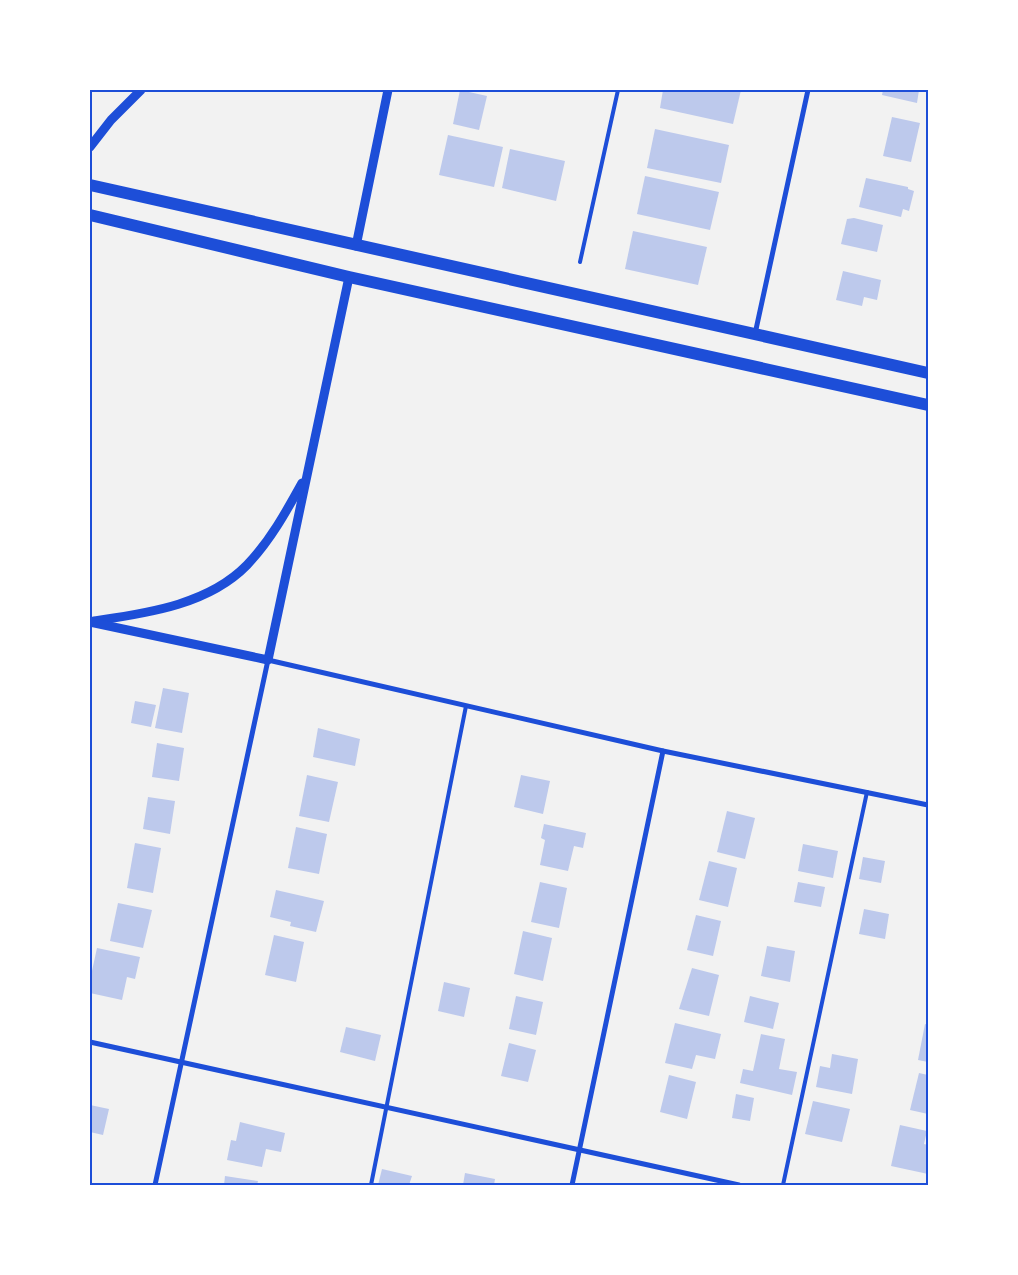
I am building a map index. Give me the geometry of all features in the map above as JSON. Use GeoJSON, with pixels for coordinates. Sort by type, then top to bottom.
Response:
{"type":"FeatureCollection","features":[{"type":"Feature","properties":{"kind":"main road"},"geometry":{"type":"LineString","coordinates":[[90,184],[356,246],[928,373]]}},
{"type":"Feature","properties":{"kind":"main road"},"geometry":{"type":"LineString","coordinates":[[90,214],[349,277],[928,405]]}},
{"type":"Feature","properties":{"kind":"street"},"geometry":{"type":"LineString","coordinates":[[90,148],[111,120],[141,90]]}},
{"type":"Feature","properties":{"kind":"street"},"geometry":{"type":"LineString","coordinates":[[356,246],[388,90]]}},
{"type":"Feature","properties":{"kind":"street"},"geometry":{"type":"LineString","coordinates":[[755,334],[808,90]]}},
{"type":"Feature","properties":{"kind":"street"},"geometry":{"type":"LineString","coordinates":[[155,1185],[349,277]]}},
{"type":"Feature","properties":{"kind":"street"},"geometry":{"type":"LineString","coordinates":[[90,622],[172,606],[206,592],[226,580],[245,566],[269,538],[308,474]]}},
{"type":"Feature","properties":{"kind":"street"},"geometry":{"type":"LineString","coordinates":[[90,622],[268,660],[663,752],[928,805]]}},
{"type":"Feature","properties":{"kind":"street"},"geometry":{"type":"LineString","coordinates":[[572,1185],[663,752]]}},
{"type":"Feature","properties":{"kind":"street"},"geometry":{"type":"LineString","coordinates":[[90,1042],[739,1185]]}},
{"type":"Feature","properties":{"kind":"lane"},"geometry":{"type":"LineString","coordinates":[[580,262],[618,90]]}},
{"type":"Feature","properties":{"kind":"lane"},"geometry":{"type":"LineString","coordinates":[[371,1185],[388,1107],[466,706]]}},
{"type":"Feature","properties":{"kind":"lane"},"geometry":{"type":"LineString","coordinates":[[783,1185],[867,792]]}},
{"type":"Feature","properties":{"kind":"building"},"geometry":{"type":"Polygon","coordinates":[[[460,90],[487,96],[479,130],[453,124],[460,90]]]}},
{"type":"Feature","properties":{"kind":"building"},"geometry":{"type":"Polygon","coordinates":[[[663,90],[741,90],[733,124],[660,108],[663,90]]]}},
{"type":"Feature","properties":{"kind":"building"},"geometry":{"type":"Polygon","coordinates":[[[883,90],[919,90],[917,103],[882,95],[883,90]]]}},
{"type":"Feature","properties":{"kind":"building"},"geometry":{"type":"Polygon","coordinates":[[[892,117],[920,123],[911,162],[883,156],[892,117]]]}},
{"type":"Feature","properties":{"kind":"building"},"geometry":{"type":"Polygon","coordinates":[[[655,129],[729,145],[721,183],[647,168],[655,129]]]}},
{"type":"Feature","properties":{"kind":"building"},"geometry":{"type":"Polygon","coordinates":[[[448,135],[503,147],[494,187],[439,175],[448,135]]]}},
{"type":"Feature","properties":{"kind":"building"},"geometry":{"type":"Polygon","coordinates":[[[510,149],[565,161],[556,201],[502,188],[510,149]]]}},
{"type":"Feature","properties":{"kind":"building"},"geometry":{"type":"Polygon","coordinates":[[[645,176],[719,192],[710,230],[637,214],[645,176]]]}},
{"type":"Feature","properties":{"kind":"building"},"geometry":{"type":"Polygon","coordinates":[[[866,178],[908,187],[908,189],[914,191],[909,211],[903,209],[901,217],[859,207],[866,178]]]}},
{"type":"Feature","properties":{"kind":"building"},"geometry":{"type":"Polygon","coordinates":[[[854,218],[883,225],[877,252],[841,244],[847,219],[854,218]]]}},
{"type":"Feature","properties":{"kind":"building"},"geometry":{"type":"Polygon","coordinates":[[[633,231],[707,247],[698,285],[625,269],[633,231]]]}},
{"type":"Feature","properties":{"kind":"building"},"geometry":{"type":"Polygon","coordinates":[[[843,271],[881,280],[877,300],[864,297],[862,306],[836,300],[843,271]]]}},
{"type":"Feature","properties":{"kind":"building"},"geometry":{"type":"Polygon","coordinates":[[[163,688],[189,693],[182,733],[155,728],[163,688]]]}},
{"type":"Feature","properties":{"kind":"building"},"geometry":{"type":"Polygon","coordinates":[[[135,701],[156,705],[151,727],[131,723],[135,701]]]}},
{"type":"Feature","properties":{"kind":"building"},"geometry":{"type":"Polygon","coordinates":[[[318,728],[360,739],[355,766],[313,757],[318,728]]]}},
{"type":"Feature","properties":{"kind":"building"},"geometry":{"type":"Polygon","coordinates":[[[157,743],[184,748],[179,781],[152,777],[157,743]]]}},
{"type":"Feature","properties":{"kind":"building"},"geometry":{"type":"Polygon","coordinates":[[[307,775],[338,782],[329,822],[299,816],[307,775]]]}},
{"type":"Feature","properties":{"kind":"building"},"geometry":{"type":"Polygon","coordinates":[[[521,775],[550,781],[543,814],[514,807],[521,775]]]}},
{"type":"Feature","properties":{"kind":"building"},"geometry":{"type":"Polygon","coordinates":[[[148,797],[175,801],[170,834],[143,829],[148,797]]]}},
{"type":"Feature","properties":{"kind":"building"},"geometry":{"type":"Polygon","coordinates":[[[727,811],[755,818],[745,859],[717,852],[727,811]]]}},
{"type":"Feature","properties":{"kind":"building"},"geometry":{"type":"Polygon","coordinates":[[[544,824],[586,833],[583,848],[574,846],[568,871],[540,865],[545,840],[541,838],[544,824]]]}},
{"type":"Feature","properties":{"kind":"building"},"geometry":{"type":"Polygon","coordinates":[[[296,827],[327,834],[319,874],[288,868],[296,827]]]}},
{"type":"Feature","properties":{"kind":"building"},"geometry":{"type":"Polygon","coordinates":[[[135,843],[161,848],[153,893],[127,888],[135,843]]]}},
{"type":"Feature","properties":{"kind":"building"},"geometry":{"type":"Polygon","coordinates":[[[803,844],[838,851],[833,878],[798,871],[803,844]]]}},
{"type":"Feature","properties":{"kind":"building"},"geometry":{"type":"Polygon","coordinates":[[[863,857],[885,861],[881,883],[859,879],[863,857]]]}},
{"type":"Feature","properties":{"kind":"building"},"geometry":{"type":"Polygon","coordinates":[[[709,861],[737,868],[728,907],[699,900],[709,861]]]}},
{"type":"Feature","properties":{"kind":"building"},"geometry":{"type":"Polygon","coordinates":[[[540,882],[567,888],[559,928],[531,922],[540,882]]]}},
{"type":"Feature","properties":{"kind":"building"},"geometry":{"type":"Polygon","coordinates":[[[798,882],[825,887],[821,907],[794,902],[798,882]]]}},
{"type":"Feature","properties":{"kind":"building"},"geometry":{"type":"Polygon","coordinates":[[[276,890],[324,901],[316,932],[290,926],[291,922],[270,917],[276,890]]]}},
{"type":"Feature","properties":{"kind":"building"},"geometry":{"type":"Polygon","coordinates":[[[118,903],[152,910],[143,948],[110,941],[118,903]]]}},
{"type":"Feature","properties":{"kind":"building"},"geometry":{"type":"Polygon","coordinates":[[[864,909],[889,914],[885,939],[859,934],[864,909]]]}},
{"type":"Feature","properties":{"kind":"building"},"geometry":{"type":"Polygon","coordinates":[[[696,915],[721,921],[713,956],[687,950],[696,915]]]}},
{"type":"Feature","properties":{"kind":"building"},"geometry":{"type":"Polygon","coordinates":[[[523,931],[552,938],[543,981],[514,974],[523,931]]]}},
{"type":"Feature","properties":{"kind":"building"},"geometry":{"type":"Polygon","coordinates":[[[274,935],[304,942],[296,982],[265,975],[274,935]]]}},
{"type":"Feature","properties":{"kind":"building"},"geometry":{"type":"Polygon","coordinates":[[[767,946],[795,951],[790,982],[761,976],[767,946]]]}},
{"type":"Feature","properties":{"kind":"building"},"geometry":{"type":"Polygon","coordinates":[[[97,948],[140,957],[135,979],[127,977],[122,1000],[90,993],[90,980],[97,948]]]}},
{"type":"Feature","properties":{"kind":"building"},"geometry":{"type":"Polygon","coordinates":[[[692,968],[719,975],[709,1016],[679,1009],[692,968]]]}},
{"type":"Feature","properties":{"kind":"building"},"geometry":{"type":"Polygon","coordinates":[[[444,982],[470,988],[464,1017],[438,1011],[444,982]]]}},
{"type":"Feature","properties":{"kind":"building"},"geometry":{"type":"Polygon","coordinates":[[[516,996],[543,1002],[536,1035],[509,1029],[516,996]]]}},
{"type":"Feature","properties":{"kind":"building"},"geometry":{"type":"Polygon","coordinates":[[[750,996],[779,1003],[773,1029],[744,1022],[750,996]]]}},
{"type":"Feature","properties":{"kind":"building"},"geometry":{"type":"Polygon","coordinates":[[[675,1023],[721,1034],[715,1059],[696,1055],[692,1069],[665,1063],[675,1023]]]}},
{"type":"Feature","properties":{"kind":"building"},"geometry":{"type":"Polygon","coordinates":[[[925,1024],[928,1025],[928,1062],[918,1060],[925,1024]]]}},
{"type":"Feature","properties":{"kind":"building"},"geometry":{"type":"Polygon","coordinates":[[[346,1027],[381,1035],[375,1061],[340,1052],[346,1027]]]}},
{"type":"Feature","properties":{"kind":"building"},"geometry":{"type":"Polygon","coordinates":[[[761,1034],[785,1039],[779,1069],[797,1072],[792,1095],[740,1083],[743,1069],[753,1071],[761,1034]]]}},
{"type":"Feature","properties":{"kind":"building"},"geometry":{"type":"Polygon","coordinates":[[[509,1043],[536,1050],[528,1082],[501,1076],[509,1043]]]}},
{"type":"Feature","properties":{"kind":"building"},"geometry":{"type":"Polygon","coordinates":[[[832,1054],[858,1059],[852,1094],[816,1087],[820,1066],[830,1068],[832,1054]]]}},
{"type":"Feature","properties":{"kind":"building"},"geometry":{"type":"Polygon","coordinates":[[[919,1073],[928,1075],[928,1114],[910,1110],[919,1073]]]}},
{"type":"Feature","properties":{"kind":"building"},"geometry":{"type":"Polygon","coordinates":[[[669,1075],[696,1082],[687,1119],[660,1112],[669,1075]]]}},
{"type":"Feature","properties":{"kind":"building"},"geometry":{"type":"Polygon","coordinates":[[[736,1094],[754,1098],[750,1121],[732,1118],[736,1094]]]}},
{"type":"Feature","properties":{"kind":"building"},"geometry":{"type":"Polygon","coordinates":[[[813,1101],[850,1109],[842,1142],[805,1134],[813,1101]]]}},
{"type":"Feature","properties":{"kind":"building"},"geometry":{"type":"Polygon","coordinates":[[[90,1105],[109,1109],[103,1135],[90,1132],[90,1105]]]}},
{"type":"Feature","properties":{"kind":"building"},"geometry":{"type":"Polygon","coordinates":[[[240,1122],[285,1133],[281,1152],[266,1149],[262,1167],[227,1160],[231,1140],[236,1141],[240,1122]]]}},
{"type":"Feature","properties":{"kind":"building"},"geometry":{"type":"Polygon","coordinates":[[[900,1125],[927,1131],[924,1144],[928,1145],[928,1174],[891,1166],[900,1125]]]}},
{"type":"Feature","properties":{"kind":"building"},"geometry":{"type":"Polygon","coordinates":[[[382,1169],[412,1176],[409,1185],[378,1185],[382,1169]]]}},
{"type":"Feature","properties":{"kind":"building"},"geometry":{"type":"Polygon","coordinates":[[[465,1173],[495,1179],[494,1185],[463,1185],[465,1173]]]}},
{"type":"Feature","properties":{"kind":"building"},"geometry":{"type":"Polygon","coordinates":[[[225,1176],[258,1181],[257,1185],[224,1185],[225,1176]]]}}]}
